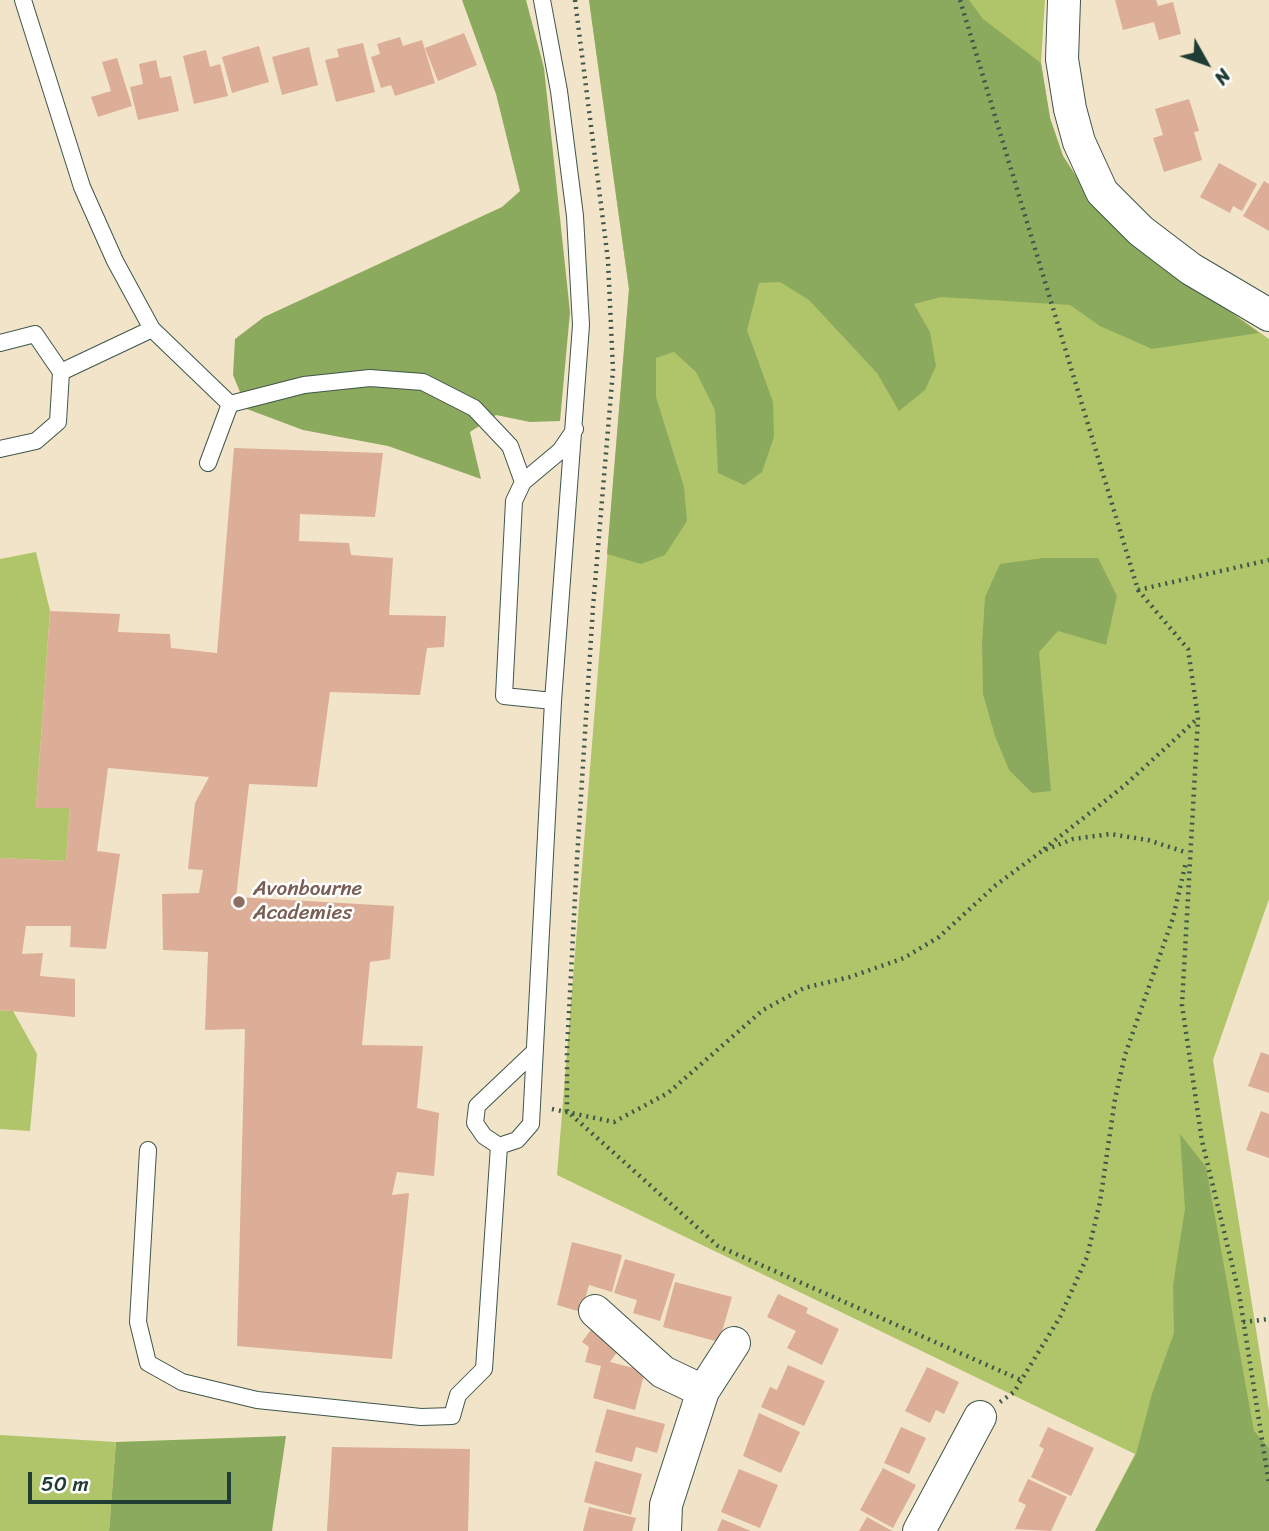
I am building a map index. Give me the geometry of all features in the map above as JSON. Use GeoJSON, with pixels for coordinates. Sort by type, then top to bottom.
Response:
{"type":"FeatureCollection","features":[{"type":"Feature","properties":{"kind":"street"},"geometry":{"type":"LineString","coordinates":[[1064,0],[1062,59],[1070,108],[1079,142],[1102,192],[1141,231],[1171,255],[1269,315]]}},
{"type":"Feature","properties":{"kind":"street"},"geometry":{"type":"LineString","coordinates":[[595,1311],[663,1372],[704,1391]]}},
{"type":"Feature","properties":{"kind":"street"},"geometry":{"type":"LineString","coordinates":[[665,1531],[666,1505],[704,1391],[734,1343]]}},
{"type":"Feature","properties":{"kind":"street"},"geometry":{"type":"LineString","coordinates":[[919,1531],[980,1417]]}},
{"type":"Feature","properties":{"kind":"lane"},"geometry":{"type":"LineString","coordinates":[[23,0],[82,187],[115,261],[152,329],[230,404]]}},
{"type":"Feature","properties":{"kind":"lane"},"geometry":{"type":"LineString","coordinates":[[499,1146],[517,1140],[531,1124],[553,701],[582,325],[575,216],[559,91],[542,0]]}},
{"type":"Feature","properties":{"kind":"lane"},"geometry":{"type":"LineString","coordinates":[[61,372],[152,329]]}},
{"type":"Feature","properties":{"kind":"lane"},"geometry":{"type":"LineString","coordinates":[[0,343],[35,334],[61,372],[58,422],[37,441],[0,449]]}},
{"type":"Feature","properties":{"kind":"lane"},"geometry":{"type":"LineString","coordinates":[[230,404],[304,385],[370,379],[423,382],[474,408],[510,446],[523,482]]}},
{"type":"Feature","properties":{"kind":"lane"},"geometry":{"type":"LineString","coordinates":[[208,463],[230,404]]}},
{"type":"Feature","properties":{"kind":"lane"},"geometry":{"type":"LineString","coordinates":[[553,701],[504,696],[514,500],[523,482],[560,451],[575,428]]}},
{"type":"Feature","properties":{"kind":"lane"},"geometry":{"type":"LineString","coordinates":[[499,1146],[484,1136],[475,1123],[477,1106],[534,1052]]}},
{"type":"Feature","properties":{"kind":"lane"},"geometry":{"type":"LineString","coordinates":[[148,1150],[138,1322],[148,1363],[182,1382],[257,1399],[421,1417],[452,1416],[458,1395],[484,1369],[499,1146]]}},
{"type":"Feature","properties":{"kind":"path"},"geometry":{"type":"LineString","coordinates":[[575,0],[608,260],[612,370],[578,846],[567,1051],[567,1111],[718,1246],[1021,1380]]}},
{"type":"Feature","properties":{"kind":"path"},"geometry":{"type":"LineString","coordinates":[[960,0],[1138,590],[1188,649],[1198,718],[1182,1005],[1202,1141],[1243,1322],[1269,1484]]}},
{"type":"Feature","properties":{"kind":"path"},"geometry":{"type":"LineString","coordinates":[[1138,590],[1269,560]]}},
{"type":"Feature","properties":{"kind":"path"},"geometry":{"type":"LineString","coordinates":[[531,1104],[614,1122],[679,1084],[763,1010],[804,988],[850,977],[904,958],[939,937],[996,885],[1124,786],[1198,718]]}},
{"type":"Feature","properties":{"kind":"path"},"geometry":{"type":"LineString","coordinates":[[1042,851],[1073,839],[1110,834],[1148,839],[1189,851]]}},
{"type":"Feature","properties":{"kind":"path"},"geometry":{"type":"LineString","coordinates":[[980,1417],[1014,1392],[1060,1317],[1087,1256],[1100,1202],[1115,1099],[1125,1055],[1172,918],[1189,851]]}},
{"type":"Feature","properties":{"kind":"path"},"geometry":{"type":"LineString","coordinates":[[1243,1322],[1269,1319]]}},
{"type":"Feature","properties":{"kind":"green space"},"geometry":{"type":"Polygon","coordinates":[[[462,0],[526,0],[544,68],[570,312],[560,421],[530,422],[496,415],[470,432],[481,479],[388,446],[303,430],[247,409],[233,375],[235,339],[264,317],[502,207],[520,191],[496,94],[462,0]]]}},
{"type":"Feature","properties":{"kind":"green space"},"geometry":{"type":"Polygon","coordinates":[[[589,0],[1045,0],[1041,63],[1050,118],[1063,156],[1091,199],[1120,232],[1269,339],[1269,899],[1213,1060],[1269,1411],[1269,1531],[1095,1531],[1135,1454],[557,1175],[629,289],[589,0]]]}},
{"type":"Feature","properties":{"kind":"green space"},"geometry":{"type":"Polygon","coordinates":[[[589,0],[969,0],[983,19],[1041,63],[1050,118],[1063,156],[1091,199],[1120,232],[1259,333],[1152,349],[1100,326],[1070,305],[941,297],[914,304],[930,332],[936,366],[925,390],[899,411],[877,373],[809,300],[780,282],[759,283],[747,330],[773,402],[774,437],[762,472],[744,485],[718,473],[715,410],[696,372],[674,352],[656,358],[656,397],[684,487],[687,521],[665,555],[641,564],[607,554],[629,289],[589,0]]]}},
{"type":"Feature","properties":{"kind":"green space"},"geometry":{"type":"Polygon","coordinates":[[[36,552],[50,611],[36,808],[70,808],[66,861],[0,858],[0,559],[36,552]]]}},
{"type":"Feature","properties":{"kind":"green space"},"geometry":{"type":"Polygon","coordinates":[[[1043,558],[1098,558],[1117,596],[1106,645],[1058,631],[1039,652],[1051,791],[1032,793],[1009,770],[995,736],[983,694],[982,644],[985,597],[1000,564],[1043,558]]]}},
{"type":"Feature","properties":{"kind":"green space"},"geometry":{"type":"Polygon","coordinates":[[[0,1010],[13,1011],[37,1054],[30,1131],[0,1129],[0,1010]]]}},
{"type":"Feature","properties":{"kind":"green space"},"geometry":{"type":"Polygon","coordinates":[[[1180,1134],[1206,1167],[1254,1431],[1269,1448],[1269,1531],[1095,1531],[1136,1454],[1152,1394],[1174,1333],[1173,1285],[1185,1209],[1180,1134]]]}},
{"type":"Feature","properties":{"kind":"green space"},"geometry":{"type":"Polygon","coordinates":[[[0,1435],[116,1442],[109,1531],[0,1531],[0,1435]]]}},
{"type":"Feature","properties":{"kind":"green space"},"geometry":{"type":"Polygon","coordinates":[[[286,1436],[272,1531],[109,1531],[116,1442],[286,1436]]]}},
{"type":"Feature","properties":{"kind":"building"},"geometry":{"type":"Polygon","coordinates":[[[1115,0],[1156,0],[1158,6],[1173,2],[1181,34],[1159,40],[1154,22],[1123,30],[1115,0]]]}},
{"type":"Feature","properties":{"kind":"building"},"geometry":{"type":"Polygon","coordinates":[[[464,33],[477,65],[438,81],[425,48],[464,33]]]}},
{"type":"Feature","properties":{"kind":"building"},"geometry":{"type":"Polygon","coordinates":[[[400,37],[403,46],[422,40],[435,83],[395,96],[391,85],[381,88],[371,57],[380,54],[377,44],[400,37]]]}},
{"type":"Feature","properties":{"kind":"building"},"geometry":{"type":"Polygon","coordinates":[[[363,43],[375,92],[336,102],[325,60],[339,57],[337,49],[363,43]]]}},
{"type":"Feature","properties":{"kind":"building"},"geometry":{"type":"Polygon","coordinates":[[[259,46],[269,82],[232,93],[222,57],[259,46]]]}},
{"type":"Feature","properties":{"kind":"building"},"geometry":{"type":"Polygon","coordinates":[[[309,47],[318,85],[282,95],[272,57],[309,47]]]}},
{"type":"Feature","properties":{"kind":"building"},"geometry":{"type":"Polygon","coordinates":[[[206,50],[210,67],[220,64],[228,96],[194,104],[183,56],[206,50]]]}},
{"type":"Feature","properties":{"kind":"building"},"geometry":{"type":"Polygon","coordinates":[[[117,58],[132,106],[98,117],[91,97],[111,91],[102,62],[117,58]]]}},
{"type":"Feature","properties":{"kind":"building"},"geometry":{"type":"Polygon","coordinates":[[[156,60],[160,78],[171,76],[179,111],[138,120],[130,87],[143,84],[139,64],[156,60]]]}},
{"type":"Feature","properties":{"kind":"building"},"geometry":{"type":"Polygon","coordinates":[[[1189,99],[1199,131],[1194,132],[1202,160],[1164,172],[1153,138],[1163,135],[1155,109],[1189,99]]]}},
{"type":"Feature","properties":{"kind":"building"},"geometry":{"type":"Polygon","coordinates":[[[1219,163],[1257,184],[1242,211],[1233,206],[1230,213],[1200,197],[1219,163]]]}},
{"type":"Feature","properties":{"kind":"building"},"geometry":{"type":"Polygon","coordinates":[[[1264,181],[1269,184],[1269,231],[1243,216],[1264,181]]]}},
{"type":"Feature","properties":{"kind":"building","name":"Avonbourne Academies"},"geometry":{"type":"Polygon","coordinates":[[[234,448],[383,453],[375,517],[300,514],[299,541],[349,543],[351,555],[393,558],[389,615],[446,616],[444,647],[427,648],[420,695],[330,692],[317,787],[249,784],[236,897],[394,906],[390,959],[370,962],[362,1045],[423,1046],[417,1108],[439,1113],[434,1176],[397,1172],[392,1195],[409,1193],[392,1359],[237,1346],[245,1029],[205,1030],[208,952],[163,950],[162,894],[199,893],[203,870],[188,869],[195,803],[209,777],[108,768],[97,851],[120,854],[106,949],[70,947],[71,926],[26,926],[22,954],[43,953],[40,976],[75,979],[75,1017],[0,1010],[0,858],[66,861],[70,808],[36,808],[50,611],[120,614],[118,632],[170,634],[171,648],[217,653],[234,448]]]}},
{"type":"Feature","properties":{"kind":"building"},"geometry":{"type":"Polygon","coordinates":[[[1261,1052],[1269,1055],[1269,1093],[1248,1086],[1261,1052]]]}},
{"type":"Feature","properties":{"kind":"building"},"geometry":{"type":"Polygon","coordinates":[[[1261,1111],[1269,1114],[1269,1158],[1246,1150],[1261,1111]]]}},
{"type":"Feature","properties":{"kind":"building"},"geometry":{"type":"Polygon","coordinates":[[[572,1242],[622,1255],[612,1292],[589,1285],[581,1312],[557,1305],[572,1242]]]}},
{"type":"Feature","properties":{"kind":"building"},"geometry":{"type":"Polygon","coordinates":[[[625,1259],[675,1274],[660,1321],[633,1313],[637,1300],[614,1293],[625,1259]]]}},
{"type":"Feature","properties":{"kind":"building"},"geometry":{"type":"Polygon","coordinates":[[[675,1282],[732,1297],[719,1342],[663,1327],[675,1282]]]}},
{"type":"Feature","properties":{"kind":"building"},"geometry":{"type":"Polygon","coordinates":[[[778,1294],[808,1308],[806,1313],[839,1329],[822,1365],[787,1348],[796,1331],[767,1317],[778,1294]]]}},
{"type":"Feature","properties":{"kind":"building"},"geometry":{"type":"Polygon","coordinates":[[[598,1320],[626,1340],[610,1362],[645,1371],[635,1410],[593,1398],[601,1366],[585,1362],[589,1347],[582,1342],[598,1320]]]}},
{"type":"Feature","properties":{"kind":"building"},"geometry":{"type":"Polygon","coordinates":[[[788,1365],[825,1381],[804,1426],[761,1407],[770,1387],[777,1390],[788,1365]]]}},
{"type":"Feature","properties":{"kind":"building"},"geometry":{"type":"Polygon","coordinates":[[[927,1367],[959,1382],[944,1414],[936,1410],[930,1423],[905,1411],[927,1367]]]}},
{"type":"Feature","properties":{"kind":"building"},"geometry":{"type":"Polygon","coordinates":[[[607,1409],[665,1424],[657,1453],[636,1447],[632,1462],[595,1452],[607,1409]]]}},
{"type":"Feature","properties":{"kind":"building"},"geometry":{"type":"Polygon","coordinates":[[[759,1413],[800,1432],[781,1473],[743,1456],[759,1413]]]}},
{"type":"Feature","properties":{"kind":"building"},"geometry":{"type":"Polygon","coordinates":[[[901,1427],[926,1438],[909,1474],[884,1463],[901,1427]]]}},
{"type":"Feature","properties":{"kind":"building"},"geometry":{"type":"Polygon","coordinates":[[[1048,1427],[1094,1448],[1071,1496],[1031,1477],[1044,1449],[1039,1446],[1048,1427]]]}},
{"type":"Feature","properties":{"kind":"building"},"geometry":{"type":"Polygon","coordinates":[[[332,1447],[470,1449],[468,1531],[327,1531],[332,1447]]]}},
{"type":"Feature","properties":{"kind":"building"},"geometry":{"type":"Polygon","coordinates":[[[595,1461],[642,1474],[631,1515],[584,1502],[595,1461]]]}},
{"type":"Feature","properties":{"kind":"building"},"geometry":{"type":"Polygon","coordinates":[[[883,1468],[916,1485],[893,1528],[860,1510],[883,1468]]]}},
{"type":"Feature","properties":{"kind":"building"},"geometry":{"type":"Polygon","coordinates":[[[739,1469],[778,1485],[760,1528],[721,1512],[739,1469]]]}},
{"type":"Feature","properties":{"kind":"building"},"geometry":{"type":"Polygon","coordinates":[[[1028,1479],[1067,1497],[1051,1531],[1015,1529],[1026,1505],[1018,1501],[1028,1479]]]}},
{"type":"Feature","properties":{"kind":"building"},"geometry":{"type":"Polygon","coordinates":[[[589,1507],[636,1518],[632,1531],[583,1531],[589,1507]]]}},
{"type":"Feature","properties":{"kind":"building"},"geometry":{"type":"Polygon","coordinates":[[[867,1517],[892,1531],[859,1531],[867,1517]]]}},
{"type":"Feature","properties":{"kind":"building"},"geometry":{"type":"Polygon","coordinates":[[[722,1519],[751,1531],[717,1531],[722,1519]]]}},
{"type":"Feature","properties":{"kind":"place","name":"Avonbourne Academies"},"geometry":{"type":"Point","coordinates":[239,902]}}]}
